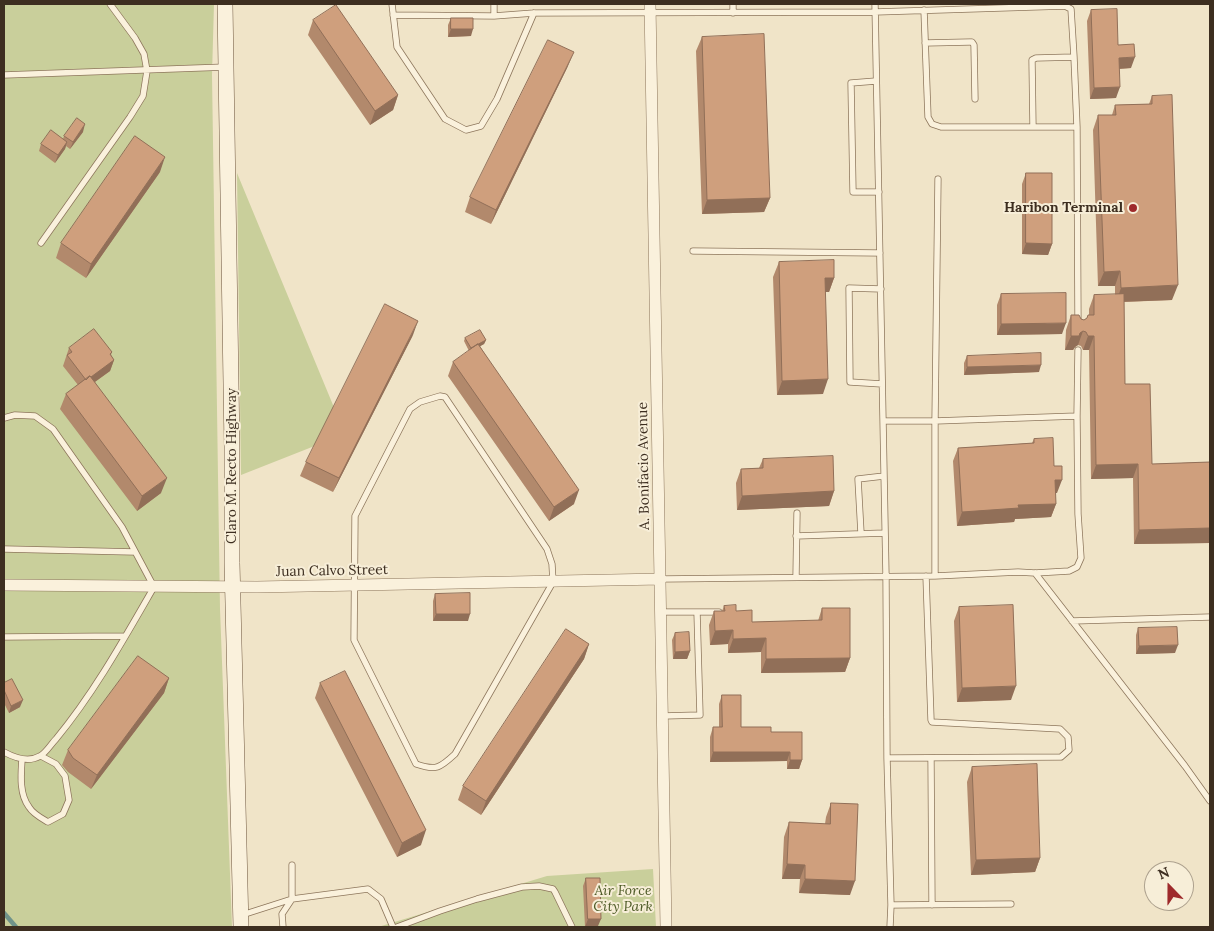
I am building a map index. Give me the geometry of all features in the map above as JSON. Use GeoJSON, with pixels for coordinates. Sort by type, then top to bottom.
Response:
{"type":"FeatureCollection","features":[{"type":"Feature","properties":{"kind":"main road","name":"Claro M. Recto Highway"},"geometry":{"type":"LineString","coordinates":[[224,4],[233,587],[241,921]]}},
{"type":"Feature","properties":{"kind":"street","name":"A. Bonifacio Avenue"},"geometry":{"type":"LineString","coordinates":[[650,8],[666,927]]}},
{"type":"Feature","properties":{"kind":"street","name":"Juan Calvo Street"},"geometry":{"type":"LineString","coordinates":[[4,585],[154,587],[354,586],[661,579]]}},
{"type":"Feature","properties":{"kind":"lane"},"geometry":{"type":"LineString","coordinates":[[41,243],[143,96],[147,71],[144,54],[135,38],[110,4]]}},
{"type":"Feature","properties":{"kind":"lane"},"geometry":{"type":"LineString","coordinates":[[392,4],[397,47],[445,119],[466,130],[481,126],[497,99],[534,13]]}},
{"type":"Feature","properties":{"kind":"lane"},"geometry":{"type":"LineString","coordinates":[[494,4],[494,16]]}},
{"type":"Feature","properties":{"kind":"lane"},"geometry":{"type":"LineString","coordinates":[[733,4],[733,13]]}},
{"type":"Feature","properties":{"kind":"lane"},"geometry":{"type":"LineString","coordinates":[[875,4],[886,533],[890,927]]}},
{"type":"Feature","properties":{"kind":"lane"},"geometry":{"type":"LineString","coordinates":[[393,15],[494,16],[650,8],[733,13],[875,12],[1065,6],[1071,9],[1077,127],[1078,330]]}},
{"type":"Feature","properties":{"kind":"lane"},"geometry":{"type":"LineString","coordinates":[[924,10],[928,117],[932,124],[940,128],[1077,127]]}},
{"type":"Feature","properties":{"kind":"lane"},"geometry":{"type":"LineString","coordinates":[[925,43],[973,43],[975,99]]}},
{"type":"Feature","properties":{"kind":"lane"},"geometry":{"type":"LineString","coordinates":[[1033,127],[1032,60],[1036,58],[1074,57]]}},
{"type":"Feature","properties":{"kind":"lane"},"geometry":{"type":"LineString","coordinates":[[4,75],[226,68]]}},
{"type":"Feature","properties":{"kind":"lane"},"geometry":{"type":"LineString","coordinates":[[876,81],[851,84],[853,192],[879,192]]}},
{"type":"Feature","properties":{"kind":"lane"},"geometry":{"type":"LineString","coordinates":[[936,576],[935,421],[938,179]]}},
{"type":"Feature","properties":{"kind":"lane"},"geometry":{"type":"LineString","coordinates":[[692,251],[880,253]]}},
{"type":"Feature","properties":{"kind":"lane"},"geometry":{"type":"LineString","coordinates":[[881,289],[849,288],[850,382],[882,384]]}},
{"type":"Feature","properties":{"kind":"lane"},"geometry":{"type":"LineString","coordinates":[[661,579],[936,576],[1069,571],[1077,567],[1081,558],[1078,514],[1078,350]]}},
{"type":"Feature","properties":{"kind":"lane"},"geometry":{"type":"LineString","coordinates":[[440,396],[445,397],[547,549],[552,564],[553,582],[455,754],[444,765],[429,769],[416,764],[354,640],[355,516],[410,409],[420,402],[440,396]]}},
{"type":"Feature","properties":{"kind":"lane"},"geometry":{"type":"LineString","coordinates":[[4,418],[15,415],[35,416],[53,429],[122,527],[154,587],[95,684],[62,732],[41,756],[30,760],[11,756],[4,752]]}},
{"type":"Feature","properties":{"kind":"lane"},"geometry":{"type":"LineString","coordinates":[[883,421],[1077,416]]}},
{"type":"Feature","properties":{"kind":"lane"},"geometry":{"type":"LineString","coordinates":[[861,533],[858,478],[884,476]]}},
{"type":"Feature","properties":{"kind":"lane"},"geometry":{"type":"LineString","coordinates":[[796,577],[797,513]]}},
{"type":"Feature","properties":{"kind":"lane"},"geometry":{"type":"LineString","coordinates":[[796,536],[886,533]]}},
{"type":"Feature","properties":{"kind":"lane"},"geometry":{"type":"LineString","coordinates":[[4,549],[135,552]]}},
{"type":"Feature","properties":{"kind":"lane"},"geometry":{"type":"LineString","coordinates":[[1035,573],[1210,801]]}},
{"type":"Feature","properties":{"kind":"lane"},"geometry":{"type":"LineString","coordinates":[[887,758],[1060,757],[1069,750],[1068,737],[1060,730],[932,722],[926,576]]}},
{"type":"Feature","properties":{"kind":"lane"},"geometry":{"type":"LineString","coordinates":[[661,612],[724,612]]}},
{"type":"Feature","properties":{"kind":"lane"},"geometry":{"type":"LineString","coordinates":[[663,716],[700,715],[697,612]]}},
{"type":"Feature","properties":{"kind":"lane"},"geometry":{"type":"LineString","coordinates":[[1072,621],[1210,617]]}},
{"type":"Feature","properties":{"kind":"lane"},"geometry":{"type":"LineString","coordinates":[[4,637],[125,636]]}},
{"type":"Feature","properties":{"kind":"lane"},"geometry":{"type":"LineString","coordinates":[[22,759],[21,775],[24,797],[29,808],[48,822],[63,814],[70,800],[65,776],[56,764],[41,756]]}},
{"type":"Feature","properties":{"kind":"lane"},"geometry":{"type":"LineString","coordinates":[[930,758],[932,905]]}},
{"type":"Feature","properties":{"kind":"lane"},"geometry":{"type":"LineString","coordinates":[[283,927],[282,914],[292,899],[292,864]]}},
{"type":"Feature","properties":{"kind":"lane"},"geometry":{"type":"LineString","coordinates":[[397,927],[478,899],[522,887],[539,886],[553,889],[572,927]]}},
{"type":"Feature","properties":{"kind":"lane"},"geometry":{"type":"LineString","coordinates":[[241,921],[292,899],[368,889],[380,899],[393,927]]}},
{"type":"Feature","properties":{"kind":"lane"},"geometry":{"type":"LineString","coordinates":[[891,905],[1011,904]]}},
{"type":"Feature","properties":{"kind":"green space"},"geometry":{"type":"Polygon","coordinates":[[[4,4],[214,4],[212,75],[220,609],[232,927],[4,927],[4,4]]]}},
{"type":"Feature","properties":{"kind":"green space"},"geometry":{"type":"Polygon","coordinates":[[[237,173],[345,434],[241,475],[237,173]]]}},
{"type":"Feature","properties":{"kind":"green space","name":"Air Force City Park"},"geometry":{"type":"Polygon","coordinates":[[[653,869],[656,927],[378,927],[547,876],[653,869]]]}},
{"type":"Feature","properties":{"kind":"building"},"geometry":{"type":"Polygon","coordinates":[[[336,5],[398,95],[375,111],[313,20],[336,5]]]}},
{"type":"Feature","properties":{"kind":"building"},"geometry":{"type":"Polygon","coordinates":[[[1117,9],[1118,45],[1134,44],[1135,57],[1119,58],[1120,87],[1094,88],[1091,10],[1117,9]]]}},
{"type":"Feature","properties":{"kind":"building"},"geometry":{"type":"Polygon","coordinates":[[[451,18],[473,18],[473,29],[451,29],[451,18]]]}},
{"type":"Feature","properties":{"kind":"building"},"geometry":{"type":"Polygon","coordinates":[[[764,34],[770,198],[707,200],[702,37],[764,34]]]}},
{"type":"Feature","properties":{"kind":"building"},"geometry":{"type":"Polygon","coordinates":[[[548,40],[574,52],[496,210],[470,197],[548,40]]]}},
{"type":"Feature","properties":{"kind":"building","name":"Haribon Terminal"},"geometry":{"type":"Polygon","coordinates":[[[1172,95],[1178,285],[1121,288],[1120,271],[1104,272],[1098,115],[1116,115],[1115,105],[1152,104],[1152,96],[1172,95]]]}},
{"type":"Feature","properties":{"kind":"building"},"geometry":{"type":"Polygon","coordinates":[[[77,118],[85,124],[73,142],[64,136],[77,118]]]}},
{"type":"Feature","properties":{"kind":"building"},"geometry":{"type":"Polygon","coordinates":[[[51,130],[67,142],[58,155],[41,144],[51,130]]]}},
{"type":"Feature","properties":{"kind":"building"},"geometry":{"type":"Polygon","coordinates":[[[135,136],[165,157],[91,264],[61,243],[135,136]]]}},
{"type":"Feature","properties":{"kind":"building"},"geometry":{"type":"Polygon","coordinates":[[[1026,173],[1052,173],[1052,244],[1026,243],[1026,173]]]}},
{"type":"Feature","properties":{"kind":"building"},"geometry":{"type":"Polygon","coordinates":[[[834,260],[834,278],[825,278],[828,379],[782,381],[779,262],[834,260]]]}},
{"type":"Feature","properties":{"kind":"building"},"geometry":{"type":"Polygon","coordinates":[[[1066,293],[1066,323],[1001,324],[1001,294],[1066,293]]]}},
{"type":"Feature","properties":{"kind":"building"},"geometry":{"type":"Polygon","coordinates":[[[1124,294],[1125,384],[1150,384],[1152,464],[1210,462],[1210,528],[1139,530],[1138,464],[1096,465],[1094,336],[1088,336],[1083,331],[1079,336],[1071,336],[1071,315],[1079,315],[1084,320],[1088,315],[1094,315],[1094,295],[1124,294]]]}},
{"type":"Feature","properties":{"kind":"building"},"geometry":{"type":"Polygon","coordinates":[[[385,304],[418,321],[339,478],[306,462],[385,304]]]}},
{"type":"Feature","properties":{"kind":"building"},"geometry":{"type":"Polygon","coordinates":[[[94,329],[112,352],[110,354],[114,360],[86,380],[67,355],[72,352],[69,348],[94,329]]]}},
{"type":"Feature","properties":{"kind":"building"},"geometry":{"type":"Polygon","coordinates":[[[480,330],[486,340],[471,348],[465,338],[480,330]]]}},
{"type":"Feature","properties":{"kind":"building"},"geometry":{"type":"Polygon","coordinates":[[[478,344],[579,490],[554,507],[453,362],[478,344]]]}},
{"type":"Feature","properties":{"kind":"building"},"geometry":{"type":"Polygon","coordinates":[[[1041,353],[1041,365],[967,367],[967,356],[1041,353]]]}},
{"type":"Feature","properties":{"kind":"building"},"geometry":{"type":"Polygon","coordinates":[[[90,376],[167,478],[142,496],[66,394],[90,376]]]}},
{"type":"Feature","properties":{"kind":"building"},"geometry":{"type":"Polygon","coordinates":[[[1053,438],[1054,466],[1062,466],[1062,480],[1055,480],[1056,504],[1018,505],[1019,508],[962,512],[958,448],[1034,443],[1034,439],[1053,438]]]}},
{"type":"Feature","properties":{"kind":"building"},"geometry":{"type":"Polygon","coordinates":[[[833,456],[834,491],[742,496],[741,469],[763,468],[763,459],[833,456]]]}},
{"type":"Feature","properties":{"kind":"building"},"geometry":{"type":"Polygon","coordinates":[[[470,593],[470,614],[436,614],[435,594],[470,593]]]}},
{"type":"Feature","properties":{"kind":"building"},"geometry":{"type":"Polygon","coordinates":[[[736,605],[736,611],[752,610],[752,622],[822,620],[822,608],[850,608],[850,658],[766,659],[766,638],[733,639],[733,630],[715,631],[714,611],[725,611],[724,606],[736,605]]]}},
{"type":"Feature","properties":{"kind":"building"},"geometry":{"type":"Polygon","coordinates":[[[1013,605],[1016,686],[962,688],[959,607],[1013,605]]]}},
{"type":"Feature","properties":{"kind":"building"},"geometry":{"type":"Polygon","coordinates":[[[1177,627],[1178,645],[1139,646],[1138,628],[1177,627]]]}},
{"type":"Feature","properties":{"kind":"building"},"geometry":{"type":"Polygon","coordinates":[[[566,629],[589,644],[486,801],[463,786],[566,629]]]}},
{"type":"Feature","properties":{"kind":"building"},"geometry":{"type":"Polygon","coordinates":[[[689,632],[690,651],[675,652],[675,633],[689,632]]]}},
{"type":"Feature","properties":{"kind":"building"},"geometry":{"type":"Polygon","coordinates":[[[138,656],[169,678],[97,775],[73,758],[68,750],[138,656]]]}},
{"type":"Feature","properties":{"kind":"building"},"geometry":{"type":"Polygon","coordinates":[[[345,671],[426,830],[402,843],[320,683],[345,671]]]}},
{"type":"Feature","properties":{"kind":"building"},"geometry":{"type":"Polygon","coordinates":[[[12,679],[23,700],[11,706],[4,690],[4,683],[12,679]]]}},
{"type":"Feature","properties":{"kind":"building"},"geometry":{"type":"Polygon","coordinates":[[[722,695],[741,695],[741,727],[771,727],[771,732],[802,732],[802,760],[790,760],[790,752],[713,752],[713,727],[722,727],[722,695]]]}},
{"type":"Feature","properties":{"kind":"building"},"geometry":{"type":"Polygon","coordinates":[[[1037,764],[1040,858],[976,860],[972,767],[1037,764]]]}},
{"type":"Feature","properties":{"kind":"building"},"geometry":{"type":"Polygon","coordinates":[[[831,803],[858,804],[855,881],[805,879],[805,865],[787,864],[789,822],[830,824],[831,803]]]}},
{"type":"Feature","properties":{"kind":"building"},"geometry":{"type":"Polygon","coordinates":[[[586,878],[600,878],[601,919],[588,919],[586,878]]]}},
{"type":"Feature","properties":{"kind":"waterway"},"geometry":{"type":"LineString","coordinates":[[4,913],[16,927]]}},
{"type":"Feature","properties":{"kind":"place","name":"Haribon Terminal"},"geometry":{"type":"Point","coordinates":[1133,208]}}]}
